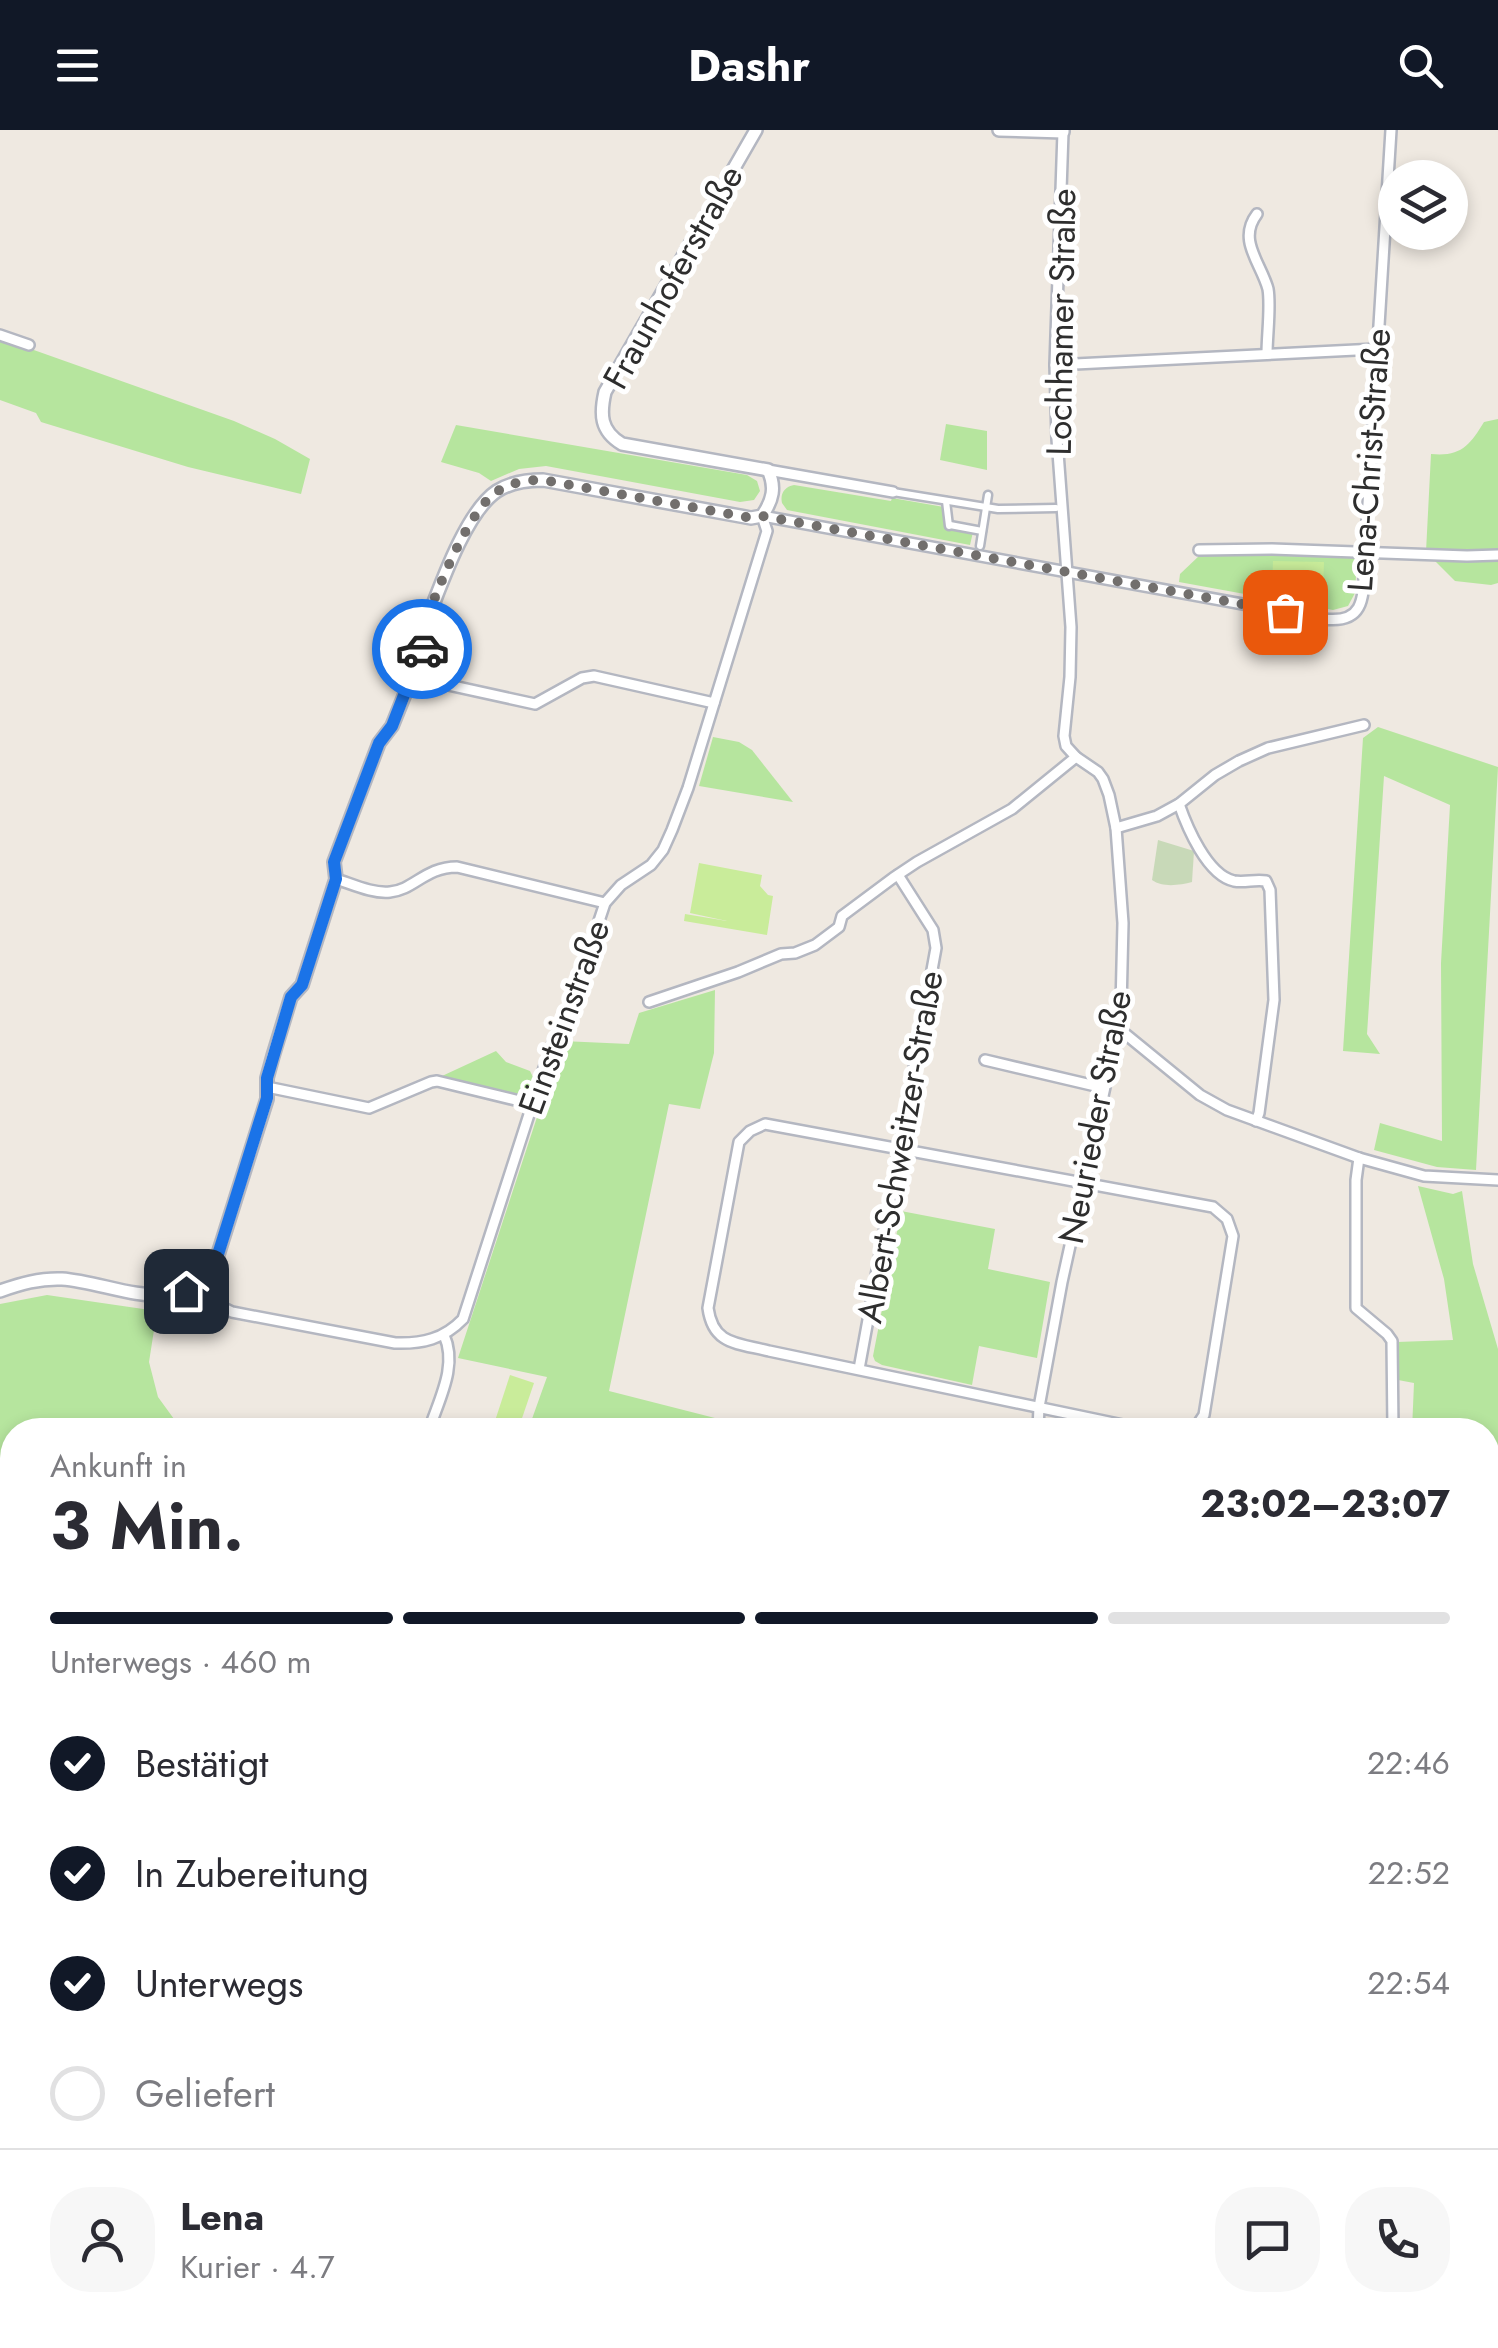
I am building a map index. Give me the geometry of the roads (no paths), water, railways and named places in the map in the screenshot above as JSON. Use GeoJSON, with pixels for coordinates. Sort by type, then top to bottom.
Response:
{"type":"FeatureCollection","features":[{"type":"Feature","properties":{"kind":"street","name":"Fraunhoferstraße"},"geometry":{"type":"LineString","coordinates":[[756,130],[605,392],[601,408],[604,428],[622,444],[893,492]]}},
{"type":"Feature","properties":{"kind":"street"},"geometry":{"type":"LineString","coordinates":[[998,130],[1063,131]]}},
{"type":"Feature","properties":{"kind":"street","name":"Lena-Christ-Straße"},"geometry":{"type":"LineString","coordinates":[[1067,572],[1324,619],[1345,620],[1361,606],[1391,130]]}},
{"type":"Feature","properties":{"kind":"street","name":"Lochhamer Straße"},"geometry":{"type":"LineString","coordinates":[[1063,131],[1055,365],[1059,511],[1072,655],[1064,736],[1066,746],[1076,757]]}},
{"type":"Feature","properties":{"kind":"street"},"geometry":{"type":"LineString","coordinates":[[1257,214],[1249,233],[1252,253],[1268,290],[1266,354]]}},
{"type":"Feature","properties":{"kind":"street"},"geometry":{"type":"LineString","coordinates":[[0,335],[29,345]]}},
{"type":"Feature","properties":{"kind":"street"},"geometry":{"type":"LineString","coordinates":[[1055,365],[1376,349]]}},
{"type":"Feature","properties":{"kind":"street","name":"Einsteinstraße"},"geometry":{"type":"LineString","coordinates":[[444,1335],[458,1325],[466,1312],[532,1104],[555,1037],[566,1020],[605,903],[621,885],[652,866],[663,850],[688,788],[767,531],[762,516],[773,494],[774,481],[768,470]]}},
{"type":"Feature","properties":{"kind":"street"},"geometry":{"type":"LineString","coordinates":[[0,1291],[51,1279],[164,1296],[197,1286],[215,1264],[267,1098],[270,1067],[291,997],[302,985],[336,879],[334,862],[379,743],[392,726],[412,676],[422,648],[422,630],[466,530],[496,492],[525,480],[543,480],[1067,572]]}},
{"type":"Feature","properties":{"kind":"street"},"geometry":{"type":"LineString","coordinates":[[932,486],[948,526],[982,531]]}},
{"type":"Feature","properties":{"kind":"street"},"geometry":{"type":"LineString","coordinates":[[893,492],[986,508],[1059,511]]}},
{"type":"Feature","properties":{"kind":"street"},"geometry":{"type":"LineString","coordinates":[[980,546],[988,495]]}},
{"type":"Feature","properties":{"kind":"street"},"geometry":{"type":"LineString","coordinates":[[1026,496],[1026,509]]}},
{"type":"Feature","properties":{"kind":"street"},"geometry":{"type":"LineString","coordinates":[[1037,496],[1038,508]]}},
{"type":"Feature","properties":{"kind":"street"},"geometry":{"type":"LineString","coordinates":[[1199,550],[1498,555]]}},
{"type":"Feature","properties":{"kind":"street"},"geometry":{"type":"LineString","coordinates":[[412,676],[534,704],[582,678],[594,676],[714,702]]}},
{"type":"Feature","properties":{"kind":"street"},"geometry":{"type":"LineString","coordinates":[[1116,828],[1157,816],[1239,760],[1295,740],[1364,724]]}},
{"type":"Feature","properties":{"kind":"street"},"geometry":{"type":"LineString","coordinates":[[649,1002],[815,945],[839,927],[842,916],[898,875],[1012,809],[1076,757]]}},
{"type":"Feature","properties":{"kind":"street","name":"Neurieder Straße"},"geometry":{"type":"LineString","coordinates":[[1039,1418],[1121,1006],[1123,923],[1116,828],[1103,779],[1076,757]]}},
{"type":"Feature","properties":{"kind":"street"},"geometry":{"type":"LineString","coordinates":[[1178,804],[1198,848],[1229,880],[1257,879],[1266,882],[1270,890],[1274,1000],[1256,1121]]}},
{"type":"Feature","properties":{"kind":"street"},"geometry":{"type":"LineString","coordinates":[[336,879],[390,892],[432,870],[457,867],[605,903]]}},
{"type":"Feature","properties":{"kind":"street","name":"Albert-Schweitzer-Straße"},"geometry":{"type":"LineString","coordinates":[[859,1369],[936,948],[933,930],[898,875]]}},
{"type":"Feature","properties":{"kind":"street"},"geometry":{"type":"LineString","coordinates":[[1118,1028],[1200,1095],[1226,1110],[1360,1158],[1424,1176],[1498,1180]]}},
{"type":"Feature","properties":{"kind":"street"},"geometry":{"type":"LineString","coordinates":[[986,1060],[1104,1088]]}},
{"type":"Feature","properties":{"kind":"street"},"geometry":{"type":"LineString","coordinates":[[267,1087],[370,1108],[437,1082],[532,1104]]}},
{"type":"Feature","properties":{"kind":"street"},"geometry":{"type":"LineString","coordinates":[[1091,1418],[723,1338],[710,1323],[708,1308],[737,1148],[744,1135],[765,1124],[1213,1207],[1227,1219],[1233,1236],[1202,1418]]}},
{"type":"Feature","properties":{"kind":"street"},"geometry":{"type":"LineString","coordinates":[[1360,1158],[1356,1180],[1356,1308],[1392,1340],[1394,1418]]}},
{"type":"Feature","properties":{"kind":"street"},"geometry":{"type":"LineString","coordinates":[[197,1286],[232,1312],[269,1320],[396,1343],[423,1342],[444,1335],[449,1347],[449,1368],[434,1418]]}}]}
